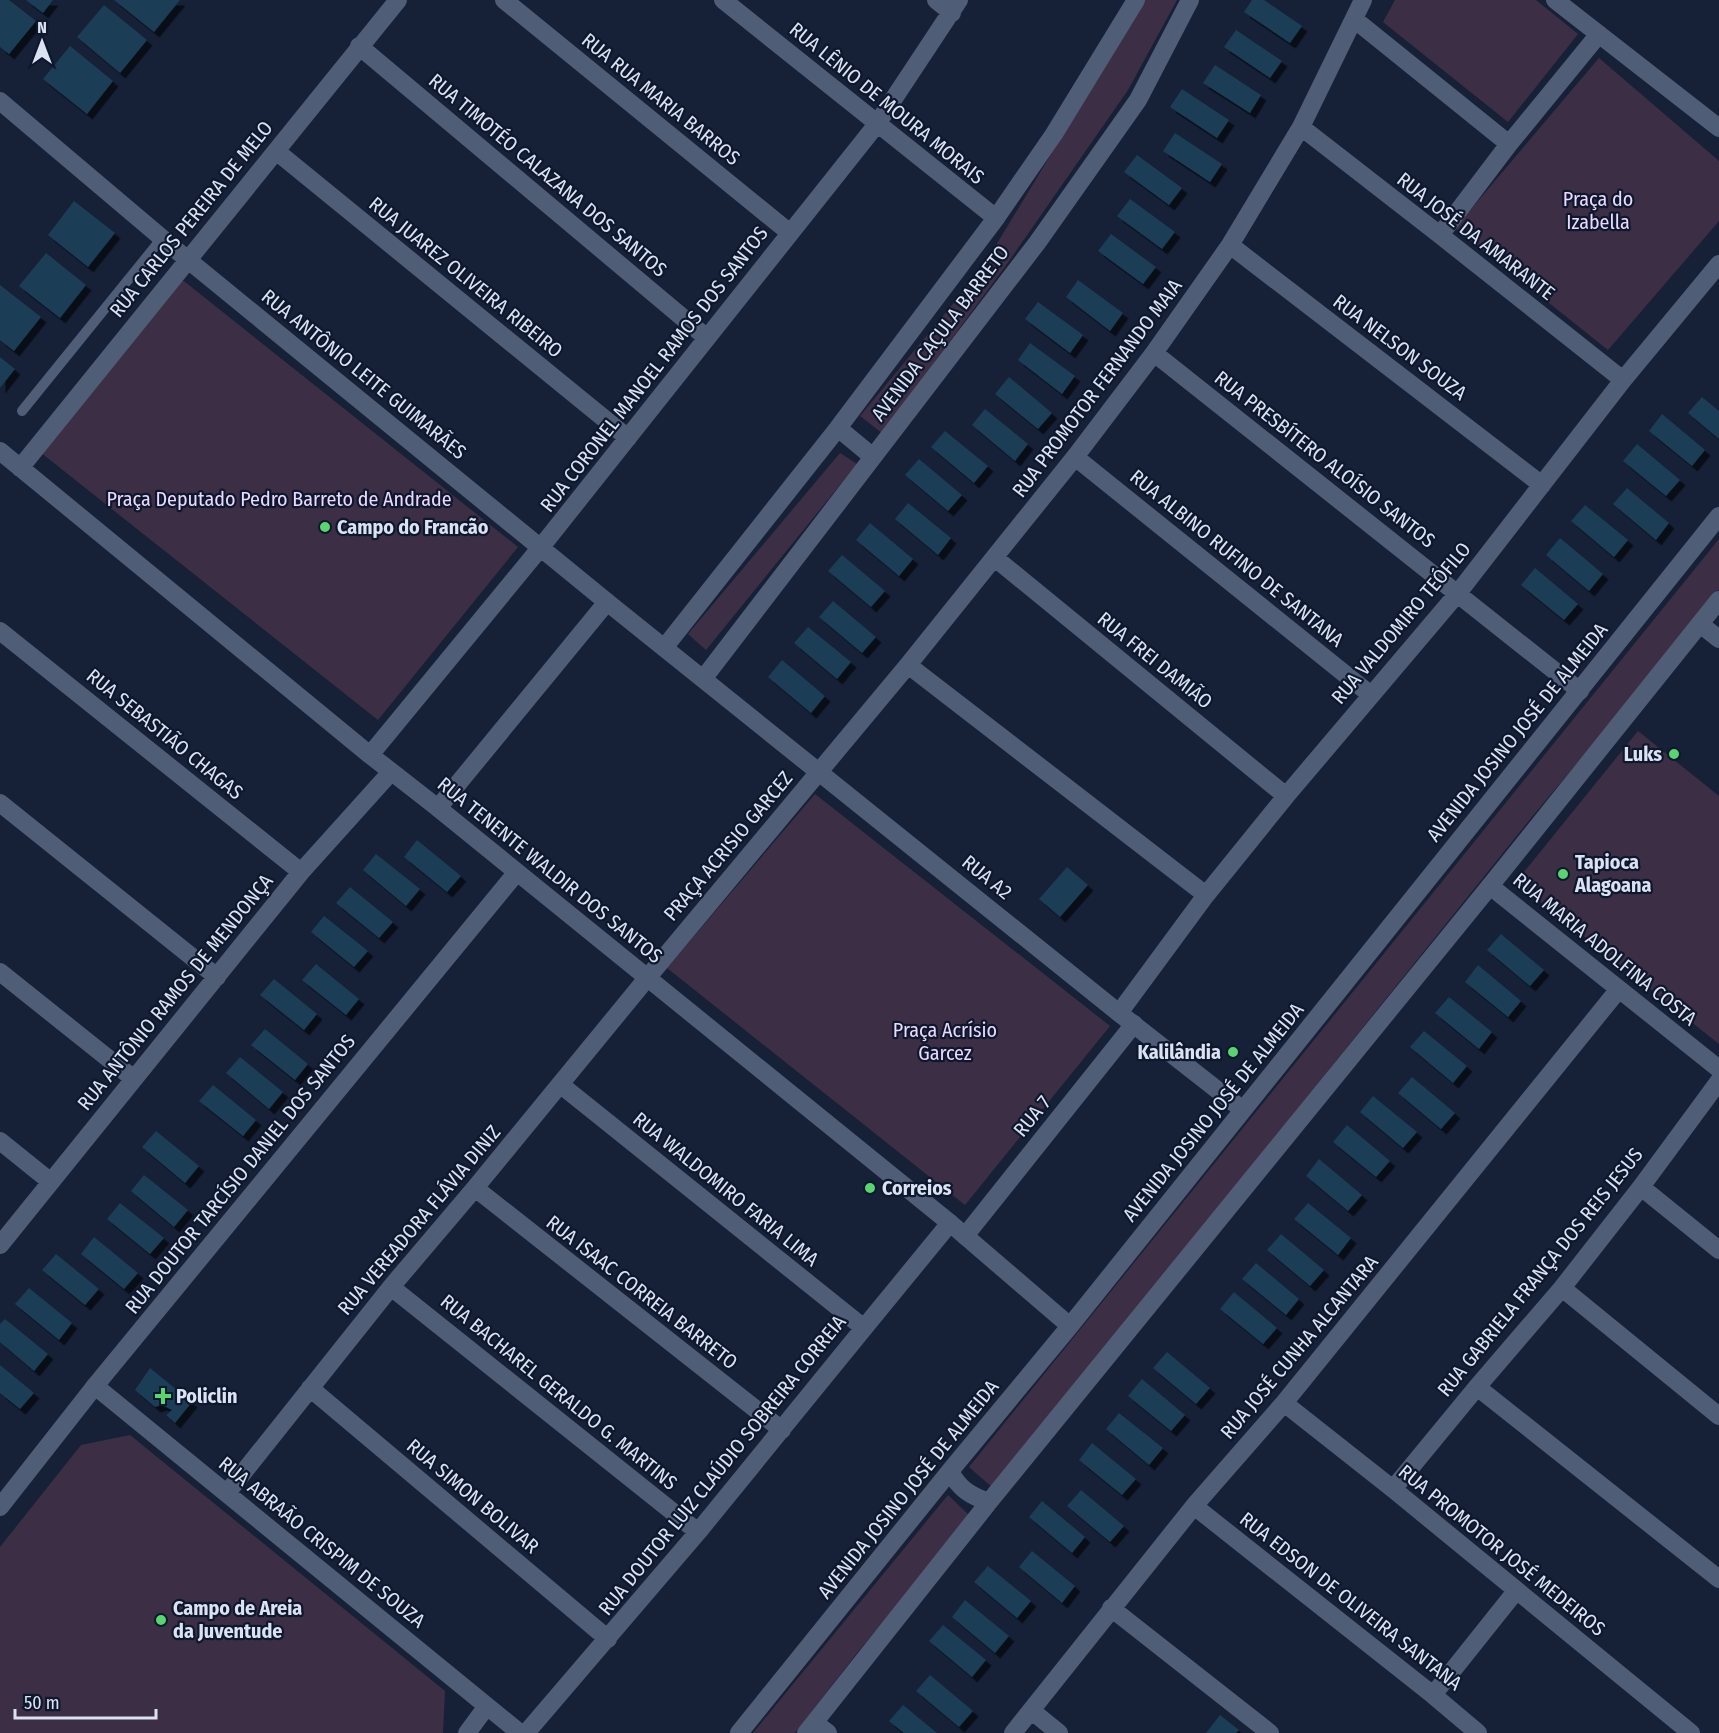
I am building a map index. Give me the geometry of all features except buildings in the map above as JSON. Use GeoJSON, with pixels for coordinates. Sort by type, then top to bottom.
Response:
{"type":"FeatureCollection","features":[{"type":"Feature","properties":{"kind":"street","name":"RUA CARLOS PEREIRA DE MELO"},"geometry":{"type":"LineString","coordinates":[[20,468],[398,0]]}},
{"type":"Feature","properties":{"kind":"street","name":"RUA RUA MARIA BARROS"},"geometry":{"type":"LineString","coordinates":[[504,0],[790,233]]}},
{"type":"Feature","properties":{"kind":"street","name":"RUA LÊNIO DE MOURA MORAIS"},"geometry":{"type":"LineString","coordinates":[[723,0],[996,218]]}},
{"type":"Feature","properties":{"kind":"street"},"geometry":{"type":"LineString","coordinates":[[936,0],[956,6]]}},
{"type":"Feature","properties":{"kind":"street","name":"AVENIDA CAÇULA BARRETO"},"geometry":{"type":"LineString","coordinates":[[664,648],[838,428],[996,218],[1054,134],[1136,0]]}},
{"type":"Feature","properties":{"kind":"street","name":"AVENIDA CAÇULA BARRETO"},"geometry":{"type":"LineString","coordinates":[[703,679],[1037,243],[1138,100],[1190,0]]}},
{"type":"Feature","properties":{"kind":"street","name":"RUA PROMOTOR FERNANDO MAIA"},"geometry":{"type":"LineString","coordinates":[[819,771],[908,665],[1075,457],[1154,352],[1230,245],[1301,128],[1363,0]]}},
{"type":"Feature","properties":{"kind":"street"},"geometry":{"type":"LineString","coordinates":[[1555,0],[1719,128]]}},
{"type":"Feature","properties":{"kind":"street","name":"RUA CORONEL MANOEL RAMOS DOS SANTOS"},"geometry":{"type":"LineString","coordinates":[[370,755],[541,547],[877,124],[956,6]]}},
{"type":"Feature","properties":{"kind":"street"},"geometry":{"type":"LineString","coordinates":[[1354,19],[1509,144]]}},
{"type":"Feature","properties":{"kind":"street"},"geometry":{"type":"LineString","coordinates":[[1440,235],[1509,144],[1599,34]]}},
{"type":"Feature","properties":{"kind":"street","name":"RUA TIMOTÉO CALAZANA DOS SANTOS"},"geometry":{"type":"LineString","coordinates":[[360,46],[707,338]]}},
{"type":"Feature","properties":{"kind":"street","name":"RUA ANTÔNIO LEITE GUIMARÃES"},"geometry":{"type":"LineString","coordinates":[[0,101],[188,260],[703,679]]}},
{"type":"Feature","properties":{"kind":"street","name":"RUA JOSÉ DA AMARANTE"},"geometry":{"type":"LineString","coordinates":[[1301,128],[1623,380]]}},
{"type":"Feature","properties":{"kind":"street","name":"RUA JUAREZ OLIVEIRA RIBEIRO"},"geometry":{"type":"LineString","coordinates":[[276,151],[628,438]]}},
{"type":"Feature","properties":{"kind":"street","name":"RUA NELSON SOUZA"},"geometry":{"type":"LineString","coordinates":[[1230,245],[1542,484]]}},
{"type":"Feature","properties":{"kind":"street","name":"RUA VALDOMIRO TEÓFILO"},"geometry":{"type":"LineString","coordinates":[[1119,1012],[1206,895],[1286,796],[1458,593],[1623,380],[1719,264]]}},
{"type":"Feature","properties":{"kind":"street","name":"RUA PRESBÍTERO ALOÍSIO SANTOS"},"geometry":{"type":"LineString","coordinates":[[1154,352],[1580,691]]}},
{"type":"Feature","properties":{"kind":"street"},"geometry":{"type":"LineString","coordinates":[[838,428],[873,457]]}},
{"type":"Feature","properties":{"kind":"street","name":"RUA TENENTE WALDIR DOS SANTOS"},"geometry":{"type":"LineString","coordinates":[[0,451],[370,755],[648,977],[950,1223],[1070,1326]]}},
{"type":"Feature","properties":{"kind":"street","name":"RUA ALBINO RUFINO DE SANTANA"},"geometry":{"type":"LineString","coordinates":[[1075,457],[1371,695]]}},
{"type":"Feature","properties":{"kind":"street","name":"AVENIDA JOSINO JOSÉ DE ALMEIDA"},"geometry":{"type":"LineString","coordinates":[[739,1733],[1070,1326],[1719,516]]}},
{"type":"Feature","properties":{"kind":"street","name":"RUA FREI DAMIÃO"},"geometry":{"type":"LineString","coordinates":[[995,558],[1286,796]]}},
{"type":"Feature","properties":{"kind":"street"},"geometry":{"type":"LineString","coordinates":[[816,1730],[989,1502],[1490,886],[1719,600]]}},
{"type":"Feature","properties":{"kind":"street"},"geometry":{"type":"LineString","coordinates":[[438,808],[607,602]]}},
{"type":"Feature","properties":{"kind":"street"},"geometry":{"type":"LineString","coordinates":[[1700,624],[1719,639]]}},
{"type":"Feature","properties":{"kind":"street","name":"RUA SEBASTIÃO CHAGAS"},"geometry":{"type":"LineString","coordinates":[[0,631],[301,872]]}},
{"type":"Feature","properties":{"kind":"street"},"geometry":{"type":"LineString","coordinates":[[908,665],[1206,895]]}},
{"type":"Feature","properties":{"kind":"street","name":"RUA A2"},"geometry":{"type":"LineString","coordinates":[[703,679],[1243,1110]]}},
{"type":"Feature","properties":{"kind":"street","name":"PRAÇA ACRISIO GARCEZ"},"geometry":{"type":"LineString","coordinates":[[648,977],[819,771]]}},
{"type":"Feature","properties":{"kind":"street","name":"RUA ANTÔNIO RAMOS DE MENDONÇA"},"geometry":{"type":"LineString","coordinates":[[0,1245],[301,872],[391,772]]}},
{"type":"Feature","properties":{"kind":"street"},"geometry":{"type":"LineString","coordinates":[[0,803],[217,977]]}},
{"type":"Feature","properties":{"kind":"street","name":"RUA DOUTOR TARCÍSIO DANIEL DOS SANTOS"},"geometry":{"type":"LineString","coordinates":[[3,1499],[517,872]]}},
{"type":"Feature","properties":{"kind":"street","name":"RUA MARIA ADOLFINA COSTA"},"geometry":{"type":"LineString","coordinates":[[1490,886],[1719,1069]]}},
{"type":"Feature","properties":{"kind":"street"},"geometry":{"type":"LineString","coordinates":[[0,972],[134,1079]]}},
{"type":"Feature","properties":{"kind":"street","name":"RUA VEREADORA FLÁVIA DINIZ"},"geometry":{"type":"LineString","coordinates":[[227,1493],[391,1287],[561,1085],[648,977]]}},
{"type":"Feature","properties":{"kind":"street","name":"RUA JOSÉ CUNHA ALCANTARA"},"geometry":{"type":"LineString","coordinates":[[1013,1733],[1194,1506],[1284,1403],[1619,989]]}},
{"type":"Feature","properties":{"kind":"street","name":"RUA 7"},"geometry":{"type":"LineString","coordinates":[[965,1236],[1134,1024]]}},
{"type":"Feature","properties":{"kind":"street","name":"RUA GABRIELA FRANÇA DOS REIS JESUS"},"geometry":{"type":"LineString","coordinates":[[1393,1490],[1562,1288],[1641,1187],[1719,1081]]}},
{"type":"Feature","properties":{"kind":"street","name":"RUA WALDOMIRO FARIA LIMA"},"geometry":{"type":"LineString","coordinates":[[561,1085],[864,1328]]}},
{"type":"Feature","properties":{"kind":"street"},"geometry":{"type":"LineString","coordinates":[[0,1142],[51,1182]]}},
{"type":"Feature","properties":{"kind":"street"},"geometry":{"type":"LineString","coordinates":[[1641,1187],[1719,1250]]}},
{"type":"Feature","properties":{"kind":"street","name":"RUA ISAAC CORREIA BARRETO"},"geometry":{"type":"LineString","coordinates":[[475,1188],[782,1430]]}},
{"type":"Feature","properties":{"kind":"street","name":"RUA DOUTOR LUIZ CLAÚDIO SOBREIRA CORREIA"},"geometry":{"type":"LineString","coordinates":[[526,1733],[698,1532],[950,1223]]}},
{"type":"Feature","properties":{"kind":"street","name":"RUA BACHAREL GERALDO G. MARTINS"},"geometry":{"type":"LineString","coordinates":[[391,1287],[698,1532]]}},
{"type":"Feature","properties":{"kind":"street"},"geometry":{"type":"LineString","coordinates":[[1562,1288],[1719,1416]]}},
{"type":"Feature","properties":{"kind":"street","name":"RUA ABRAÃO CRISPIM DE SOUZA"},"geometry":{"type":"LineString","coordinates":[[95,1386],[520,1733]]}},
{"type":"Feature","properties":{"kind":"street"},"geometry":{"type":"LineString","coordinates":[[1477,1387],[1719,1579]]}},
{"type":"Feature","properties":{"kind":"street","name":"RUA SIMON BOLIVAR"},"geometry":{"type":"LineString","coordinates":[[310,1388],[608,1639]]}},
{"type":"Feature","properties":{"kind":"street","name":"RUA PROMOTOR JOSÉ MEDEIROS"},"geometry":{"type":"LineString","coordinates":[[1284,1403],[1691,1733]]}},
{"type":"Feature","properties":{"kind":"street"},"geometry":{"type":"LineString","coordinates":[[950,1471],[963,1490],[989,1502]]}},
{"type":"Feature","properties":{"kind":"street","name":"RUA EDSON DE OLIVEIRA SANTANA"},"geometry":{"type":"LineString","coordinates":[[1194,1506],[1478,1733]]}},
{"type":"Feature","properties":{"kind":"street"},"geometry":{"type":"LineString","coordinates":[[1433,1695],[1516,1591]]}},
{"type":"Feature","properties":{"kind":"street"},"geometry":{"type":"LineString","coordinates":[[1111,1608],[1270,1733]]}},
{"type":"Feature","properties":{"kind":"street"},"geometry":{"type":"LineString","coordinates":[[467,1733],[486,1706]]}},
{"type":"Feature","properties":{"kind":"street"},"geometry":{"type":"LineString","coordinates":[[1032,1711],[1059,1733]]}},
{"type":"Feature","properties":{"kind":"lane"},"geometry":{"type":"LineString","coordinates":[[22,411],[162,238]]}},
{"type":"Feature","properties":{"kind":"green space"},"geometry":{"type":"Polygon","coordinates":[[[1140,0],[1177,0],[1128,90],[1007,264],[882,433],[860,416],[981,270],[1108,60],[1140,0]]]}},
{"type":"Feature","properties":{"kind":"green space"},"geometry":{"type":"Polygon","coordinates":[[[1395,0],[1536,0],[1578,34],[1508,122],[1383,22],[1395,0]]]}},
{"type":"Feature","properties":{"kind":"green space","name":"Praça do Izabella"},"geometry":{"type":"Polygon","coordinates":[[[1599,58],[1719,161],[1719,221],[1608,350],[1455,228],[1599,58]]]}},
{"type":"Feature","properties":{"kind":"green space","name":"Praça Deputado Pedro Barreto de Andrade"},"geometry":{"type":"Polygon","coordinates":[[[180,278],[518,547],[378,720],[40,452],[180,278]]]}},
{"type":"Feature","properties":{"kind":"green space"},"geometry":{"type":"Polygon","coordinates":[[[840,453],[857,464],[706,650],[688,634],[840,453]]]}},
{"type":"Feature","properties":{"kind":"green space"},"geometry":{"type":"Polygon","coordinates":[[[1719,539],[1719,589],[1531,818],[993,1488],[969,1467],[1719,539]]]}},
{"type":"Feature","properties":{"kind":"green space"},"geometry":{"type":"Polygon","coordinates":[[[1638,731],[1719,796],[1719,1044],[1516,882],[1638,731]]]}},
{"type":"Feature","properties":{"kind":"green space","name":"Praça Acrísio Garcez"},"geometry":{"type":"Polygon","coordinates":[[[815,794],[1110,1026],[965,1205],[667,968],[815,794]]]}},
{"type":"Feature","properties":{"kind":"green space"},"geometry":{"type":"Polygon","coordinates":[[[130,1435],[445,1691],[443,1733],[0,1733],[0,1547],[81,1445],[130,1435]]]}},
{"type":"Feature","properties":{"kind":"green space"},"geometry":{"type":"Polygon","coordinates":[[[948,1495],[971,1517],[857,1653],[795,1733],[753,1733],[948,1495]]]}},
{"type":"Feature","properties":{"kind":"place","name":"Campo do Francão"},"geometry":{"type":"Point","coordinates":[325,527]}},
{"type":"Feature","properties":{"kind":"place","name":"Luks"},"geometry":{"type":"Point","coordinates":[1674,754]}},
{"type":"Feature","properties":{"kind":"place","name":"Tapioca Alagoana"},"geometry":{"type":"Point","coordinates":[1563,874]}},
{"type":"Feature","properties":{"kind":"place","name":"Kalilândia"},"geometry":{"type":"Point","coordinates":[1233,1052]}},
{"type":"Feature","properties":{"kind":"place","name":"Correios"},"geometry":{"type":"Point","coordinates":[870,1188]}},
{"type":"Feature","properties":{"kind":"place","name":"Policlin"},"geometry":{"type":"Point","coordinates":[163,1396]}},
{"type":"Feature","properties":{"kind":"place","name":"Campo de Areia da Juventude"},"geometry":{"type":"Point","coordinates":[161,1620]}}]}
